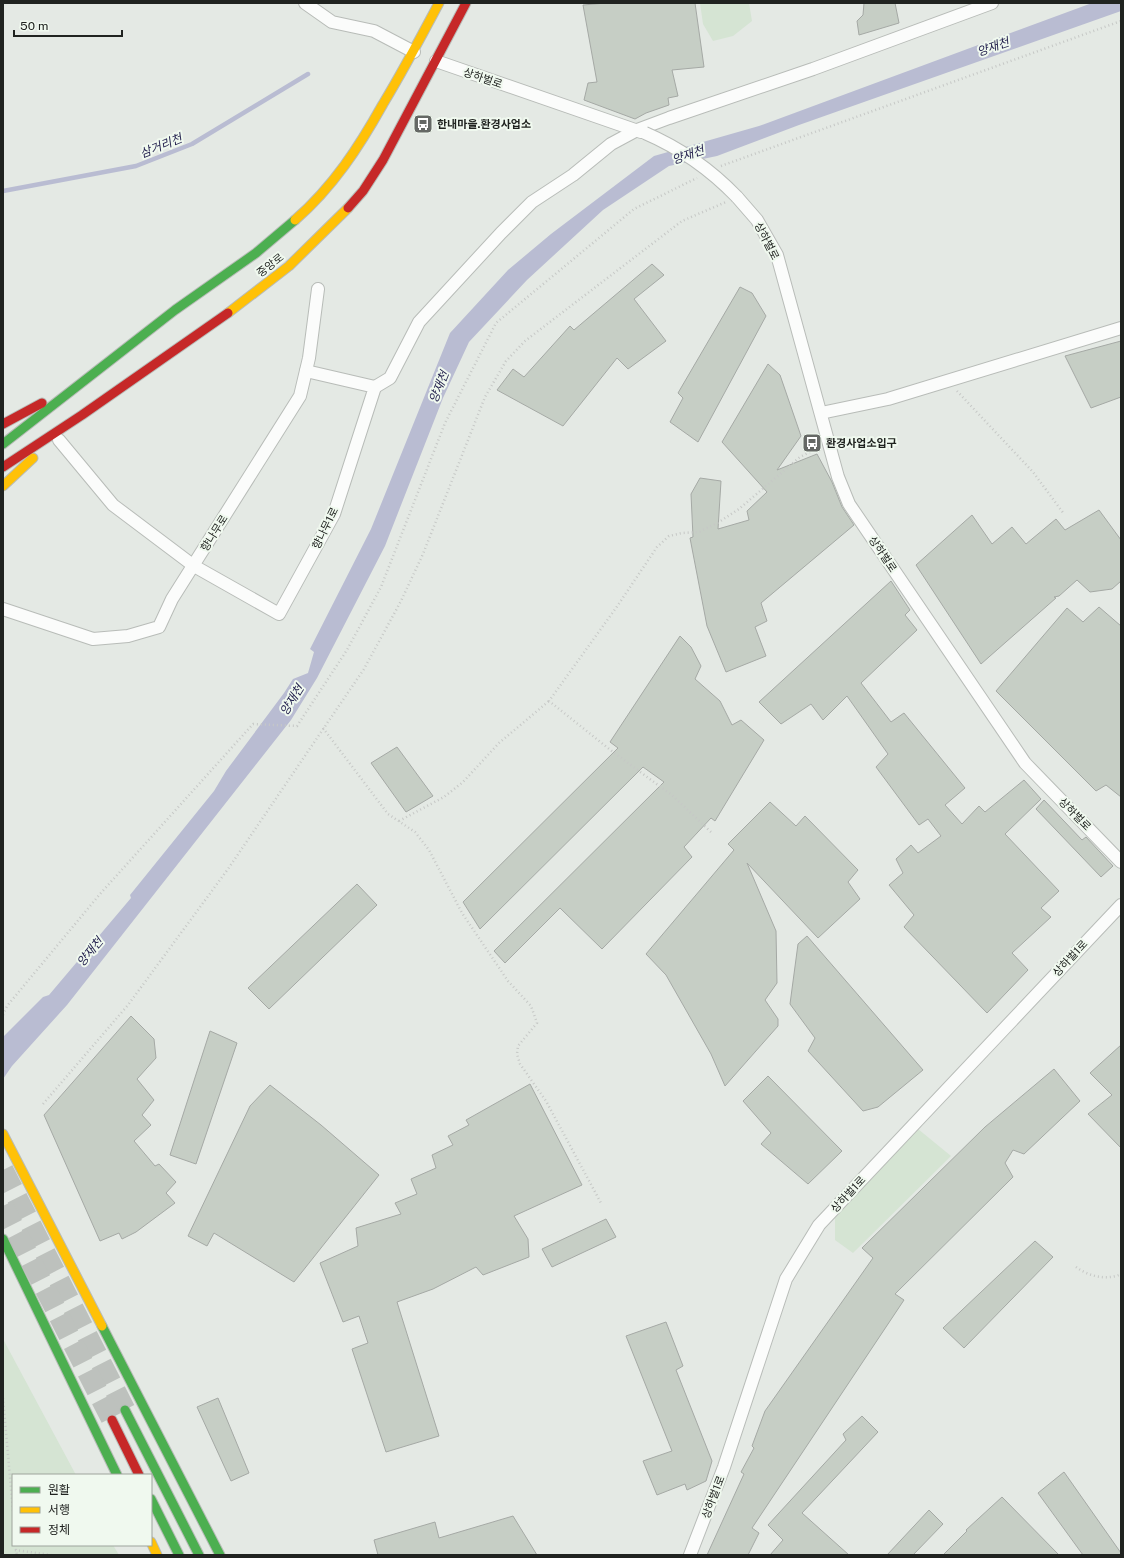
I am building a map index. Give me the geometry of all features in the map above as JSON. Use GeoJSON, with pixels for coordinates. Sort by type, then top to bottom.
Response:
{"type":"FeatureCollection","features":[{"type":"Feature","properties":{"kind":"main road","name":"중앙로"},"geometry":{"type":"LineString","coordinates":[[3,444],[175,310],[256,253],[302,214],[332,182],[356,151],[414,52],[439,3]]}},
{"type":"Feature","properties":{"kind":"main road","name":"중앙로"},"geometry":{"type":"LineString","coordinates":[[3,467],[82,415],[229,312],[289,266],[328,229],[363,190],[383,160],[466,3]]}},
{"type":"Feature","properties":{"kind":"main road"},"geometry":{"type":"LineString","coordinates":[[3,424],[10,418],[77,385]]}},
{"type":"Feature","properties":{"kind":"main road"},"geometry":{"type":"LineString","coordinates":[[3,486],[32,459],[59,440],[82,415]]}},
{"type":"Feature","properties":{"kind":"main road"},"geometry":{"type":"LineString","coordinates":[[3,1134],[220,1555]]}},
{"type":"Feature","properties":{"kind":"main road"},"geometry":{"type":"LineString","coordinates":[[3,1152],[28,1183]]}},
{"type":"Feature","properties":{"kind":"main road"},"geometry":{"type":"LineString","coordinates":[[3,1239],[117,1474]]}},
{"type":"Feature","properties":{"kind":"main road"},"geometry":{"type":"LineString","coordinates":[[125,1410],[199,1555]]}},
{"type":"Feature","properties":{"kind":"main road"},"geometry":{"type":"LineString","coordinates":[[112,1420],[139,1474]]}},
{"type":"Feature","properties":{"kind":"main road"},"geometry":{"type":"LineString","coordinates":[[152,1501],[179,1555]]}},
{"type":"Feature","properties":{"kind":"main road"},"geometry":{"type":"LineString","coordinates":[[152,1544],[157,1555]]}},
{"type":"Feature","properties":{"kind":"street"},"geometry":{"type":"LineString","coordinates":[[305,3],[332,22],[374,31],[414,52]]}},
{"type":"Feature","properties":{"kind":"street"},"geometry":{"type":"LineString","coordinates":[[306,371],[374,387],[390,378],[419,322],[500,233],[532,202],[574,175],[611,144],[641,132],[669,118],[813,69],[992,3]]}},
{"type":"Feature","properties":{"kind":"street","name":"상하벌로"},"geometry":{"type":"LineString","coordinates":[[436,61],[664,141],[685,153],[718,177],[757,220],[777,255],[829,443],[849,504],[1025,763],[1121,862]]}},
{"type":"Feature","properties":{"kind":"street","name":"향나무로"},"geometry":{"type":"LineString","coordinates":[[3,609],[93,639],[128,636],[159,627],[172,599],[300,396],[306,371],[318,289]]}},
{"type":"Feature","properties":{"kind":"street"},"geometry":{"type":"LineString","coordinates":[[821,413],[888,399],[1121,328]]}},
{"type":"Feature","properties":{"kind":"street","name":"향나무1로"},"geometry":{"type":"LineString","coordinates":[[194,566],[279,614],[334,514],[374,387]]}},
{"type":"Feature","properties":{"kind":"street"},"geometry":{"type":"LineString","coordinates":[[59,440],[112,504],[194,566]]}},
{"type":"Feature","properties":{"kind":"street","name":"상하벌1로"},"geometry":{"type":"LineString","coordinates":[[690,1555],[724,1467],[786,1279],[819,1225],[1121,905]]}},
{"type":"Feature","properties":{"kind":"path"},"geometry":{"type":"LineString","coordinates":[[714,169],[1121,21]]}},
{"type":"Feature","properties":{"kind":"path"},"geometry":{"type":"LineString","coordinates":[[3,1015],[7,1006],[100,894],[253,724],[296,726],[347,650],[380,587],[445,423],[496,323],[634,209],[701,175]]}},
{"type":"Feature","properties":{"kind":"path"},"geometry":{"type":"LineString","coordinates":[[43,1104],[128,1004],[228,869],[364,669],[401,601],[423,554],[486,397],[506,361],[531,336],[682,222],[737,197]]}},
{"type":"Feature","properties":{"kind":"path"},"geometry":{"type":"LineString","coordinates":[[949,381],[1033,472],[1064,514]]}},
{"type":"Feature","properties":{"kind":"path"},"geometry":{"type":"LineString","coordinates":[[399,821],[444,797],[464,782],[499,743],[549,700],[616,608],[657,547],[669,536],[682,532],[699,532],[719,522],[740,509],[800,457],[829,443]]}},
{"type":"Feature","properties":{"kind":"path"},"geometry":{"type":"LineString","coordinates":[[549,700],[613,752],[673,796],[711,832]]}},
{"type":"Feature","properties":{"kind":"path"},"geometry":{"type":"LineString","coordinates":[[323,728],[388,814],[415,832],[429,850],[462,913],[508,981],[531,1006],[537,1023],[518,1046],[517,1054],[520,1064],[546,1101],[601,1203]]}},
{"type":"Feature","properties":{"kind":"path"},"geometry":{"type":"LineString","coordinates":[[1076,1267],[1085,1274],[1102,1277],[1121,1274]]}},
{"type":"Feature","properties":{"kind":"path"},"geometry":{"type":"LineString","coordinates":[[3,1398],[12,1500]]}},
{"type":"Feature","properties":{"kind":"path"},"geometry":{"type":"LineString","coordinates":[[15,1546],[17,1555]]}},
{"type":"Feature","properties":{"kind":"path"},"geometry":{"type":"LineString","coordinates":[[15,1550],[51,1555]]}},
{"type":"Feature","properties":{"kind":"green space"},"geometry":{"type":"Polygon","coordinates":[[[700,3],[749,3],[752,21],[733,36],[713,41],[703,24],[700,3]]]}},
{"type":"Feature","properties":{"kind":"green space"},"geometry":{"type":"Polygon","coordinates":[[[918,1129],[951,1156],[853,1253],[835,1240],[835,1218],[894,1148],[918,1129]]]}},
{"type":"Feature","properties":{"kind":"green space"},"geometry":{"type":"Polygon","coordinates":[[[3,1339],[75,1474],[12,1474],[12,1546],[114,1546],[119,1555],[3,1555],[3,1339]]]}},
{"type":"Feature","properties":{"kind":"water","name":"양재천"},"geometry":{"type":"Polygon","coordinates":[[[1092,3],[1121,3],[1121,11],[799,125],[717,156],[669,166],[603,210],[527,280],[469,342],[443,398],[385,546],[317,678],[291,720],[67,1005],[12,1066],[3,1079],[3,1037],[43,997],[49,995],[131,898],[130,895],[214,791],[226,771],[293,679],[308,673],[314,652],[310,649],[371,529],[450,333],[508,270],[551,234],[654,156],[759,126],[1092,3]]]}},
{"type":"Feature","properties":{"kind":"building"},"geometry":{"type":"Polygon","coordinates":[[[606,3],[695,3],[704,67],[672,70],[678,96],[668,98],[669,105],[646,113],[635,119],[584,100],[588,83],[597,82],[583,5],[606,3]]]}},
{"type":"Feature","properties":{"kind":"building"},"geometry":{"type":"Polygon","coordinates":[[[864,3],[895,3],[899,23],[859,35],[857,21],[863,15],[864,3]]]}},
{"type":"Feature","properties":{"kind":"building"},"geometry":{"type":"Polygon","coordinates":[[[652,264],[664,275],[634,299],[666,341],[628,369],[617,358],[563,426],[497,390],[513,369],[524,377],[570,326],[574,330],[652,264]]]}},
{"type":"Feature","properties":{"kind":"building"},"geometry":{"type":"Polygon","coordinates":[[[740,287],[752,293],[766,316],[698,442],[670,422],[683,398],[678,393],[740,287]]]}},
{"type":"Feature","properties":{"kind":"building"},"geometry":{"type":"Polygon","coordinates":[[[1121,341],[1121,397],[1091,408],[1065,356],[1121,341]]]}},
{"type":"Feature","properties":{"kind":"building"},"geometry":{"type":"Polygon","coordinates":[[[768,364],[780,375],[801,436],[777,470],[817,454],[832,482],[842,507],[854,525],[761,603],[767,621],[755,627],[766,656],[726,672],[707,626],[690,538],[693,537],[691,494],[700,478],[721,481],[718,529],[749,520],[747,511],[767,492],[722,442],[768,364]]]}},
{"type":"Feature","properties":{"kind":"building"},"geometry":{"type":"Polygon","coordinates":[[[1099,510],[1121,540],[1121,581],[1112,589],[1090,592],[1077,580],[1059,596],[1054,597],[1056,598],[981,664],[916,565],[972,515],[992,544],[1012,527],[1026,544],[1056,519],[1065,530],[1099,510]]]}},
{"type":"Feature","properties":{"kind":"building"},"geometry":{"type":"Polygon","coordinates":[[[891,581],[910,610],[905,615],[917,630],[861,683],[891,722],[904,713],[965,788],[945,805],[962,824],[979,806],[985,812],[1024,780],[1041,799],[1005,834],[1059,891],[1041,908],[1051,917],[1012,953],[1028,970],[987,1013],[904,927],[914,915],[889,885],[903,873],[896,859],[911,845],[918,853],[941,836],[928,819],[919,825],[876,767],[888,754],[847,696],[823,720],[811,704],[781,724],[759,702],[891,581]]]}},
{"type":"Feature","properties":{"kind":"building"},"geometry":{"type":"Polygon","coordinates":[[[1099,607],[1121,626],[1121,797],[1106,785],[1096,791],[996,691],[1067,608],[1083,622],[1099,607]]]}},
{"type":"Feature","properties":{"kind":"building"},"geometry":{"type":"Polygon","coordinates":[[[680,636],[691,647],[701,666],[695,679],[720,701],[732,725],[741,720],[764,740],[715,821],[711,818],[684,847],[692,857],[602,949],[560,908],[505,963],[494,951],[664,782],[643,767],[480,929],[463,902],[618,748],[610,742],[680,636]]]}},
{"type":"Feature","properties":{"kind":"building"},"geometry":{"type":"Polygon","coordinates":[[[397,747],[433,796],[406,812],[371,763],[397,747]]]}},
{"type":"Feature","properties":{"kind":"building"},"geometry":{"type":"Polygon","coordinates":[[[1044,800],[1082,840],[1086,837],[1113,866],[1101,877],[1036,809],[1044,800]]]}},
{"type":"Feature","properties":{"kind":"building"},"geometry":{"type":"Polygon","coordinates":[[[770,802],[796,826],[805,816],[858,870],[848,882],[860,899],[818,938],[747,863],[776,931],[777,983],[765,1000],[778,1019],[778,1026],[725,1086],[711,1054],[666,975],[646,954],[734,850],[728,844],[770,802]]]}},
{"type":"Feature","properties":{"kind":"building"},"geometry":{"type":"Polygon","coordinates":[[[357,884],[377,905],[269,1009],[248,988],[357,884]]]}},
{"type":"Feature","properties":{"kind":"building"},"geometry":{"type":"Polygon","coordinates":[[[807,936],[923,1070],[878,1107],[863,1111],[808,1051],[815,1038],[790,1004],[798,944],[807,936]]]}},
{"type":"Feature","properties":{"kind":"building"},"geometry":{"type":"Polygon","coordinates":[[[131,1016],[154,1039],[156,1058],[137,1079],[154,1100],[142,1115],[151,1125],[134,1141],[155,1166],[159,1164],[176,1182],[166,1193],[175,1203],[136,1232],[122,1239],[119,1233],[100,1241],[44,1115],[131,1016]]]}},
{"type":"Feature","properties":{"kind":"building"},"geometry":{"type":"Polygon","coordinates":[[[210,1031],[237,1043],[196,1164],[170,1155],[210,1031]]]}},
{"type":"Feature","properties":{"kind":"building"},"geometry":{"type":"Polygon","coordinates":[[[1121,1045],[1121,1148],[1088,1114],[1112,1095],[1090,1073],[1121,1045]]]}},
{"type":"Feature","properties":{"kind":"building"},"geometry":{"type":"Polygon","coordinates":[[[1054,1069],[1080,1101],[1024,1154],[1013,1150],[1005,1163],[1013,1177],[895,1294],[904,1300],[752,1528],[759,1533],[748,1555],[707,1555],[744,1474],[741,1472],[754,1448],[752,1446],[765,1411],[873,1258],[862,1248],[985,1127],[1054,1069]]]}},
{"type":"Feature","properties":{"kind":"building"},"geometry":{"type":"Polygon","coordinates":[[[768,1076],[842,1151],[808,1184],[761,1144],[771,1133],[743,1101],[768,1076]]]}},
{"type":"Feature","properties":{"kind":"building"},"geometry":{"type":"Polygon","coordinates":[[[530,1084],[582,1185],[514,1216],[528,1239],[529,1257],[483,1275],[476,1267],[433,1289],[397,1302],[439,1436],[386,1452],[352,1349],[368,1343],[359,1316],[343,1322],[320,1263],[358,1246],[356,1228],[401,1214],[395,1203],[417,1194],[411,1179],[436,1168],[432,1155],[453,1145],[448,1136],[469,1125],[466,1120],[530,1084]]]}},
{"type":"Feature","properties":{"kind":"building"},"geometry":{"type":"Polygon","coordinates":[[[270,1085],[321,1125],[379,1175],[294,1282],[214,1233],[207,1246],[188,1236],[250,1106],[270,1085]]]}},
{"type":"Feature","properties":{"kind":"building"},"geometry":{"type":"Polygon","coordinates":[[[606,1219],[616,1237],[552,1267],[542,1249],[606,1219]]]}},
{"type":"Feature","properties":{"kind":"building"},"geometry":{"type":"Polygon","coordinates":[[[1035,1241],[1053,1257],[964,1348],[943,1328],[1035,1241]]]}},
{"type":"Feature","properties":{"kind":"building"},"geometry":{"type":"Polygon","coordinates":[[[666,1322],[683,1366],[676,1370],[712,1461],[706,1481],[687,1490],[685,1484],[657,1495],[643,1461],[672,1451],[626,1336],[666,1322]]]}},
{"type":"Feature","properties":{"kind":"building"},"geometry":{"type":"Polygon","coordinates":[[[218,1398],[249,1473],[231,1481],[197,1407],[218,1398]]]}},
{"type":"Feature","properties":{"kind":"building"},"geometry":{"type":"Polygon","coordinates":[[[862,1416],[878,1432],[802,1513],[849,1555],[770,1555],[783,1540],[768,1525],[846,1440],[843,1434],[862,1416]]]}},
{"type":"Feature","properties":{"kind":"building"},"geometry":{"type":"Polygon","coordinates":[[[1064,1472],[1121,1555],[1083,1555],[1038,1493],[1064,1472]]]}},
{"type":"Feature","properties":{"kind":"building"},"geometry":{"type":"Polygon","coordinates":[[[1002,1497],[1059,1555],[943,1555],[967,1531],[966,1530],[1002,1497]]]}},
{"type":"Feature","properties":{"kind":"building"},"geometry":{"type":"Polygon","coordinates":[[[929,1510],[943,1524],[913,1555],[887,1555],[929,1510]]]}},
{"type":"Feature","properties":{"kind":"building"},"geometry":{"type":"Polygon","coordinates":[[[513,1516],[537,1555],[378,1555],[374,1540],[435,1522],[439,1538],[513,1516]]]}},
{"type":"Feature","properties":{"kind":"waterway","name":"삼거리천"},"geometry":{"type":"LineString","coordinates":[[3,191],[136,166],[192,144],[308,74]]}},
{"type":"Feature","properties":{"kind":"tunnel"},"geometry":{"type":"LineString","coordinates":[[3,1170],[125,1410]]}},
{"type":"Feature","properties":{"kind":"tunnel"},"geometry":{"type":"LineString","coordinates":[[3,1206],[112,1420]]}},
{"type":"Feature","properties":{"kind":"traffic: fast"},"geometry":{"type":"LineString","coordinates":[[3,444],[175,310],[256,253],[295,220]]}},
{"type":"Feature","properties":{"kind":"traffic: fast"},"geometry":{"type":"LineString","coordinates":[[3,1239],[117,1474]]}},
{"type":"Feature","properties":{"kind":"traffic: fast"},"geometry":{"type":"LineString","coordinates":[[102,1326],[220,1555]]}},
{"type":"Feature","properties":{"kind":"traffic: fast"},"geometry":{"type":"LineString","coordinates":[[125,1410],[199,1555]]}},
{"type":"Feature","properties":{"kind":"traffic: fast"},"geometry":{"type":"LineString","coordinates":[[152,1501],[179,1555]]}},
{"type":"Feature","properties":{"kind":"traffic: slow"},"geometry":{"type":"LineString","coordinates":[[295,220],[321,194],[355,151],[398,79],[439,3]]}},
{"type":"Feature","properties":{"kind":"traffic: slow"},"geometry":{"type":"LineString","coordinates":[[228,313],[289,266],[348,208]]}},
{"type":"Feature","properties":{"kind":"traffic: slow"},"geometry":{"type":"LineString","coordinates":[[3,486],[33,458]]}},
{"type":"Feature","properties":{"kind":"traffic: slow"},"geometry":{"type":"LineString","coordinates":[[3,1134],[102,1326]]}},
{"type":"Feature","properties":{"kind":"traffic: slow"},"geometry":{"type":"LineString","coordinates":[[152,1544],[157,1555]]}},
{"type":"Feature","properties":{"kind":"traffic: jam"},"geometry":{"type":"LineString","coordinates":[[348,208],[363,191],[383,160],[466,3]]}},
{"type":"Feature","properties":{"kind":"traffic: jam"},"geometry":{"type":"LineString","coordinates":[[3,467],[82,415],[228,313]]}},
{"type":"Feature","properties":{"kind":"traffic: jam"},"geometry":{"type":"LineString","coordinates":[[3,424],[42,403]]}},
{"type":"Feature","properties":{"kind":"traffic: jam"},"geometry":{"type":"LineString","coordinates":[[112,1420],[139,1474]]}},
{"type":"Feature","properties":{"kind":"place","name":"한내마을.환경사업소"},"geometry":{"type":"Point","coordinates":[423,124]}},
{"type":"Feature","properties":{"kind":"place","name":"환경사업소입구"},"geometry":{"type":"Point","coordinates":[812,443]}}]}
